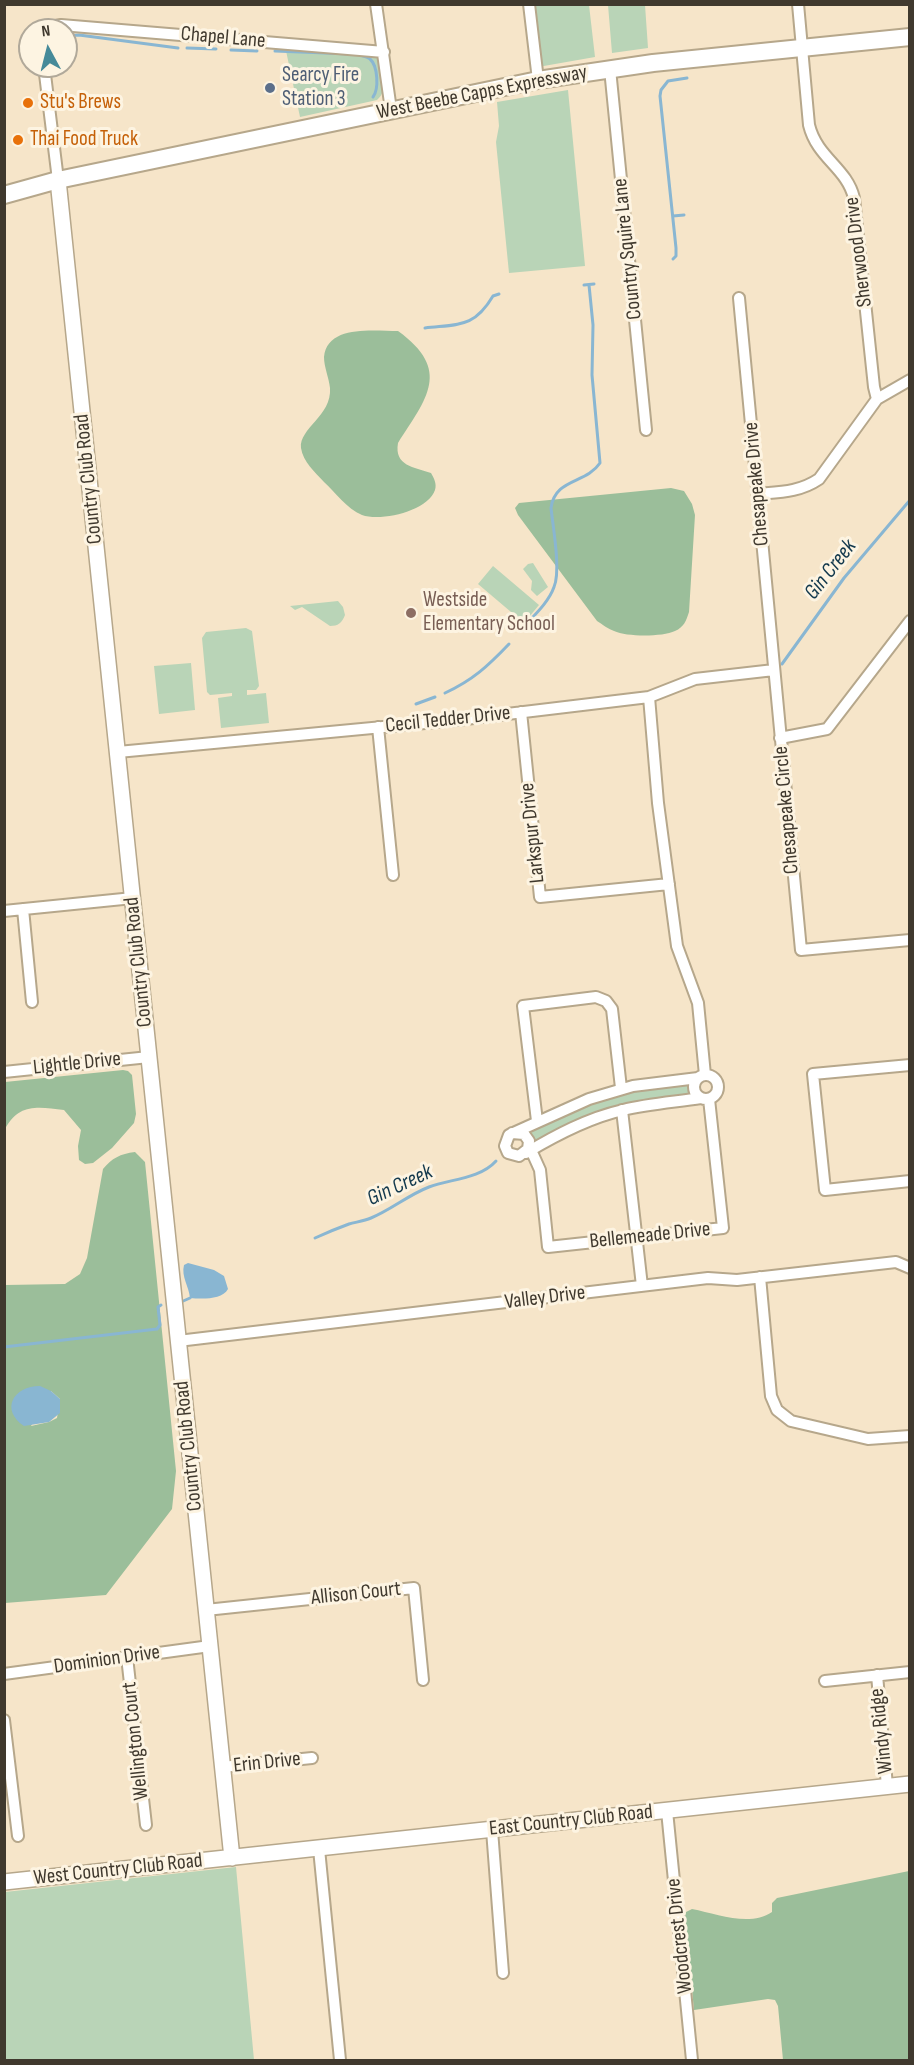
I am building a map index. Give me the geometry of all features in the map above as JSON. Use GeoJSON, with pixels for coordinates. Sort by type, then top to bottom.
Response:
{"type":"FeatureCollection","features":[{"type":"Feature","properties":{"kind":"main road","name":"West Beebe Capps Expressway"},"geometry":{"type":"LineString","coordinates":[[4,195],[58,180],[538,80],[610,69],[909,37]]}},
{"type":"Feature","properties":{"kind":"street"},"geometry":{"type":"LineString","coordinates":[[376,4],[392,110]]}},
{"type":"Feature","properties":{"kind":"street"},"geometry":{"type":"LineString","coordinates":[[529,4],[538,80]]}},
{"type":"Feature","properties":{"kind":"street","name":"Sherwood Drive"},"geometry":{"type":"LineString","coordinates":[[798,4],[809,125],[812,136],[816,146],[852,188],[877,399]]}},
{"type":"Feature","properties":{"kind":"street","name":"Chapel Lane"},"geometry":{"type":"LineString","coordinates":[[78,26],[384,52]]}},
{"type":"Feature","properties":{"kind":"street","name":"Country Squire Lane"},"geometry":{"type":"LineString","coordinates":[[610,69],[646,430]]}},
{"type":"Feature","properties":{"kind":"street","name":"Country Club Road"},"geometry":{"type":"LineString","coordinates":[[45,78],[118,752],[232,1858]]}},
{"type":"Feature","properties":{"kind":"street","name":"Chesapeake Drive"},"geometry":{"type":"LineString","coordinates":[[739,298],[774,670]]}},
{"type":"Feature","properties":{"kind":"street"},"geometry":{"type":"LineString","coordinates":[[758,494],[795,490],[819,480],[877,399],[909,380]]}},
{"type":"Feature","properties":{"kind":"street"},"geometry":{"type":"LineString","coordinates":[[780,738],[827,729],[909,621]]}},
{"type":"Feature","properties":{"kind":"street","name":"Cecil Tedder Drive"},"geometry":{"type":"LineString","coordinates":[[118,752],[378,727],[649,697],[695,679],[774,670]]}},
{"type":"Feature","properties":{"kind":"street","name":"Chesapeake Circle"},"geometry":{"type":"LineString","coordinates":[[774,670],[801,950],[909,940]]}},
{"type":"Feature","properties":{"kind":"street"},"geometry":{"type":"LineString","coordinates":[[649,697],[658,803],[679,954],[698,1003],[702,1077],[694,1089],[705,1099]]}},
{"type":"Feature","properties":{"kind":"street","name":"Larkspur Drive"},"geometry":{"type":"LineString","coordinates":[[520,712],[540,897],[669,884]]}},
{"type":"Feature","properties":{"kind":"street"},"geometry":{"type":"LineString","coordinates":[[378,727],[393,875]]}},
{"type":"Feature","properties":{"kind":"street"},"geometry":{"type":"LineString","coordinates":[[4,911],[133,898]]}},
{"type":"Feature","properties":{"kind":"street"},"geometry":{"type":"LineString","coordinates":[[22,909],[32,1002]]}},
{"type":"Feature","properties":{"kind":"street"},"geometry":{"type":"LineString","coordinates":[[537,1121],[523,1006],[596,997],[606,1001],[612,1009],[621,1088]]}},
{"type":"Feature","properties":{"kind":"street","name":"Lightle Drive"},"geometry":{"type":"LineString","coordinates":[[4,1072],[149,1057]]}},
{"type":"Feature","properties":{"kind":"street"},"geometry":{"type":"LineString","coordinates":[[909,1065],[813,1074],[825,1190],[909,1181]]}},
{"type":"Feature","properties":{"kind":"street"},"geometry":{"type":"LineString","coordinates":[[702,1077],[713,1077],[718,1084],[718,1092],[705,1099],[622,1110],[581,1124],[515,1157],[506,1150],[506,1138],[512,1133],[589,1099],[621,1088],[702,1077]]}},
{"type":"Feature","properties":{"kind":"street","name":"Bellemeade Drive"},"geometry":{"type":"LineString","coordinates":[[527,1153],[540,1170],[548,1247],[723,1228],[705,1099]]}},
{"type":"Feature","properties":{"kind":"street"},"geometry":{"type":"LineString","coordinates":[[622,1110],[642,1286]]}},
{"type":"Feature","properties":{"kind":"street"},"geometry":{"type":"LineString","coordinates":[[512,1133],[524,1134],[529,1141],[527,1153]]}},
{"type":"Feature","properties":{"kind":"street","name":"Valley Drive"},"geometry":{"type":"LineString","coordinates":[[178,1341],[708,1278],[737,1280],[896,1262],[909,1268]]}},
{"type":"Feature","properties":{"kind":"street"},"geometry":{"type":"LineString","coordinates":[[760,1277],[771,1396],[777,1410],[791,1421],[868,1439],[909,1436]]}},
{"type":"Feature","properties":{"kind":"street","name":"Allison Court"},"geometry":{"type":"LineString","coordinates":[[206,1610],[414,1588],[423,1680]]}},
{"type":"Feature","properties":{"kind":"street","name":"Dominion Drive"},"geometry":{"type":"LineString","coordinates":[[4,1674],[210,1646]]}},
{"type":"Feature","properties":{"kind":"street","name":"Wellington Court"},"geometry":{"type":"LineString","coordinates":[[127,1657],[146,1825]]}},
{"type":"Feature","properties":{"kind":"street","name":"Windy Ridge"},"geometry":{"type":"LineString","coordinates":[[825,1680],[909,1672]]}},
{"type":"Feature","properties":{"kind":"street","name":"Windy Ridge"},"geometry":{"type":"LineString","coordinates":[[876,1675],[887,1786]]}},
{"type":"Feature","properties":{"kind":"street"},"geometry":{"type":"LineString","coordinates":[[4,1720],[18,1836]]}},
{"type":"Feature","properties":{"kind":"street","name":"Erin Drive"},"geometry":{"type":"LineString","coordinates":[[222,1767],[312,1758]]}},
{"type":"Feature","properties":{"kind":"street","name":"East Country Club Road"},"geometry":{"type":"LineString","coordinates":[[232,1858],[909,1784]]}},
{"type":"Feature","properties":{"kind":"street","name":"Woodcrest Drive"},"geometry":{"type":"LineString","coordinates":[[667,1811],[692,2061]]}},
{"type":"Feature","properties":{"kind":"street"},"geometry":{"type":"LineString","coordinates":[[492,1830],[503,1973]]}},
{"type":"Feature","properties":{"kind":"street"},"geometry":{"type":"LineString","coordinates":[[319,1849],[340,2061]]}},
{"type":"Feature","properties":{"kind":"street","name":"West Country Club Road"},"geometry":{"type":"LineString","coordinates":[[4,1882],[232,1858]]}},
{"type":"Feature","properties":{"kind":"green space"},"geometry":{"type":"Polygon","coordinates":[[[531,5],[589,5],[595,57],[538,67],[531,5]]]}},
{"type":"Feature","properties":{"kind":"green space"},"geometry":{"type":"Polygon","coordinates":[[[608,5],[645,5],[648,48],[612,53],[608,5]]]}},
{"type":"Feature","properties":{"kind":"green space"},"geometry":{"type":"Polygon","coordinates":[[[285,46],[376,53],[384,78],[381,96],[377,100],[300,117],[285,46]]]}},
{"type":"Feature","properties":{"kind":"green space"},"geometry":{"type":"Polygon","coordinates":[[[568,90],[585,266],[509,273],[496,142],[499,126],[497,102],[568,90]]]}},
{"type":"Feature","properties":{"kind":"green space"},"geometry":{"type":"Polygon","coordinates":[[[398,331],[415,345],[425,359],[429,372],[429,385],[425,398],[398,443],[399,457],[412,467],[431,473],[436,488],[431,497],[414,509],[392,516],[370,517],[351,509],[313,471],[302,453],[302,441],[329,398],[330,388],[324,357],[327,346],[343,334],[398,331]]]}},
{"type":"Feature","properties":{"kind":"green space"},"geometry":{"type":"Polygon","coordinates":[[[671,488],[684,491],[692,504],[695,515],[689,612],[681,628],[662,634],[620,633],[597,621],[515,508],[519,503],[671,488]]]}},
{"type":"Feature","properties":{"kind":"green space"},"geometry":{"type":"Polygon","coordinates":[[[533,563],[548,587],[537,596],[531,590],[532,581],[523,569],[533,563]]]}},
{"type":"Feature","properties":{"kind":"green space"},"geometry":{"type":"Polygon","coordinates":[[[493,566],[539,605],[524,623],[478,584],[493,566]]]}},
{"type":"Feature","properties":{"kind":"green space"},"geometry":{"type":"Polygon","coordinates":[[[338,601],[345,615],[339,624],[333,626],[302,607],[295,610],[290,606],[338,601]]]}},
{"type":"Feature","properties":{"kind":"green space"},"geometry":{"type":"Polygon","coordinates":[[[246,628],[252,631],[259,686],[256,690],[247,690],[247,695],[266,693],[269,723],[221,728],[218,698],[232,696],[232,693],[210,695],[207,692],[202,638],[206,632],[246,628]]]}},
{"type":"Feature","properties":{"kind":"green space"},"geometry":{"type":"Polygon","coordinates":[[[191,663],[195,710],[159,714],[154,666],[191,663]]]}},
{"type":"Feature","properties":{"kind":"green space"},"geometry":{"type":"Polygon","coordinates":[[[123,1070],[132,1075],[136,1114],[134,1123],[112,1148],[93,1163],[85,1164],[79,1160],[78,1146],[81,1130],[64,1110],[38,1108],[23,1111],[10,1121],[5,1129],[5,1082],[123,1070]]]}},
{"type":"Feature","properties":{"kind":"green space"},"geometry":{"type":"Polygon","coordinates":[[[689,1085],[690,1094],[687,1096],[537,1140],[531,1137],[532,1130],[587,1104],[625,1092],[689,1085]]]}},
{"type":"Feature","properties":{"kind":"green space"},"geometry":{"type":"Polygon","coordinates":[[[135,1152],[145,1162],[176,1471],[172,1509],[106,1595],[5,1603],[5,1285],[65,1284],[80,1274],[87,1258],[103,1169],[113,1159],[135,1152]],[[51,1391],[31,1426],[57,1418],[60,1399],[51,1391]]]}},
{"type":"Feature","properties":{"kind":"green space"},"geometry":{"type":"Polygon","coordinates":[[[236,1867],[254,2060],[5,2060],[5,1892],[236,1867]]]}},
{"type":"Feature","properties":{"kind":"green space"},"geometry":{"type":"Polygon","coordinates":[[[909,1871],[909,2060],[783,2060],[778,2006],[775,2000],[768,1999],[694,2010],[686,1912],[692,1909],[733,1918],[754,1919],[772,1912],[772,1903],[777,1898],[909,1871]]]}},
{"type":"Feature","properties":{"kind":"water"},"geometry":{"type":"Polygon","coordinates":[[[188,1263],[214,1270],[224,1276],[228,1289],[217,1297],[190,1298],[184,1274],[184,1265],[188,1263]]]}},
{"type":"Feature","properties":{"kind":"water"},"geometry":{"type":"Polygon","coordinates":[[[40,1386],[51,1391],[60,1399],[60,1413],[49,1422],[24,1426],[13,1413],[11,1406],[13,1400],[23,1390],[40,1386]]]}},
{"type":"Feature","properties":{"kind":"waterway"},"geometry":{"type":"LineString","coordinates":[[78,35],[178,48]]}},
{"type":"Feature","properties":{"kind":"waterway"},"geometry":{"type":"LineString","coordinates":[[187,48],[216,49]]}},
{"type":"Feature","properties":{"kind":"waterway"},"geometry":{"type":"LineString","coordinates":[[231,50],[257,51]]}},
{"type":"Feature","properties":{"kind":"waterway"},"geometry":{"type":"LineString","coordinates":[[275,51],[351,54]]}},
{"type":"Feature","properties":{"kind":"waterway"},"geometry":{"type":"LineString","coordinates":[[360,55],[370,59],[375,67],[377,83],[373,97]]}},
{"type":"Feature","properties":{"kind":"waterway"},"geometry":{"type":"LineString","coordinates":[[673,259],[676,256],[676,248],[660,96],[661,90],[668,81],[687,78]]}},
{"type":"Feature","properties":{"kind":"waterway"},"geometry":{"type":"LineString","coordinates":[[673,216],[684,215]]}},
{"type":"Feature","properties":{"kind":"waterway"},"geometry":{"type":"LineString","coordinates":[[584,285],[594,284]]}},
{"type":"Feature","properties":{"kind":"waterway"},"geometry":{"type":"LineString","coordinates":[[520,631],[548,599],[556,580],[556,549],[551,508],[554,498],[558,491],[587,475],[600,463],[592,375],[593,325],[589,285]]}},
{"type":"Feature","properties":{"kind":"waterway"},"geometry":{"type":"LineString","coordinates":[[425,328],[456,325],[472,319],[493,296],[499,294]]}},
{"type":"Feature","properties":{"kind":"waterway","name":"Gin Creek"},"geometry":{"type":"LineString","coordinates":[[782,664],[844,578],[910,500]]}},
{"type":"Feature","properties":{"kind":"waterway"},"geometry":{"type":"LineString","coordinates":[[445,693],[480,672],[509,644]]}},
{"type":"Feature","properties":{"kind":"waterway"},"geometry":{"type":"LineString","coordinates":[[416,704],[435,697]]}},
{"type":"Feature","properties":{"kind":"waterway","name":"Gin Creek"},"geometry":{"type":"LineString","coordinates":[[315,1238],[371,1218],[429,1187],[482,1172],[496,1161]]}},
{"type":"Feature","properties":{"kind":"waterway"},"geometry":{"type":"LineString","coordinates":[[181,1302],[190,1298]]}},
{"type":"Feature","properties":{"kind":"waterway"},"geometry":{"type":"LineString","coordinates":[[4,1347],[157,1329],[160,1325],[158,1307],[161,1305]]}},
{"type":"Feature","properties":{"kind":"place","name":"Searcy Fire Station 3"},"geometry":{"type":"Point","coordinates":[270,88]}},
{"type":"Feature","properties":{"kind":"place","name":"Stu's Brews"},"geometry":{"type":"Point","coordinates":[28,103]}},
{"type":"Feature","properties":{"kind":"place","name":"Thai Food Truck"},"geometry":{"type":"Point","coordinates":[18,140]}},
{"type":"Feature","properties":{"kind":"place","name":"Westside Elementary School"},"geometry":{"type":"Point","coordinates":[411,613]}}]}
